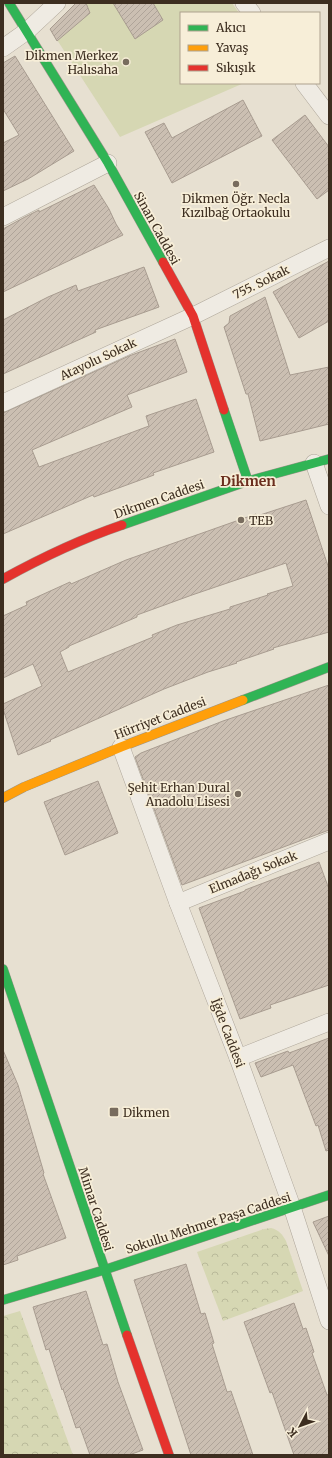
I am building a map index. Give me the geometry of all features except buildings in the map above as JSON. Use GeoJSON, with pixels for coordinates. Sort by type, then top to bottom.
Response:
{"type":"FeatureCollection","features":[{"type":"Feature","properties":{"kind":"main road","name":"Sinan Caddesi"},"geometry":{"type":"LineString","coordinates":[[9,3],[108,163],[193,316],[248,481]]}},
{"type":"Feature","properties":{"kind":"main road","name":"Dikmen Caddesi"},"geometry":{"type":"LineString","coordinates":[[3,579],[32,563],[99,533],[248,481],[322,461]]}},
{"type":"Feature","properties":{"kind":"main road","name":"Hürriyet Caddesi"},"geometry":{"type":"LineString","coordinates":[[3,798],[24,787],[121,747],[329,667]]}},
{"type":"Feature","properties":{"kind":"main road","name":"Mimar Caddesi"},"geometry":{"type":"LineString","coordinates":[[3,969],[104,1270],[169,1455]]}},
{"type":"Feature","properties":{"kind":"main road","name":"Sokullu Mehmet Paşa Caddesi"},"geometry":{"type":"LineString","coordinates":[[3,1300],[104,1270],[329,1195]]}},
{"type":"Feature","properties":{"kind":"street"},"geometry":{"type":"LineString","coordinates":[[3,48],[27,31],[57,3]]}},
{"type":"Feature","properties":{"kind":"street"},"geometry":{"type":"LineString","coordinates":[[244,3],[251,12]]}},
{"type":"Feature","properties":{"kind":"street"},"geometry":{"type":"LineString","coordinates":[[305,84],[329,116]]}},
{"type":"Feature","properties":{"kind":"street"},"geometry":{"type":"LineString","coordinates":[[3,216],[108,163]]}},
{"type":"Feature","properties":{"kind":"street","name":"755. Sokak"},"geometry":{"type":"LineString","coordinates":[[193,316],[329,248]]}},
{"type":"Feature","properties":{"kind":"street","name":"Atayolu Sokak"},"geometry":{"type":"LineString","coordinates":[[3,403],[193,316]]}},
{"type":"Feature","properties":{"kind":"street"},"geometry":{"type":"LineString","coordinates":[[322,461],[329,506]]}},
{"type":"Feature","properties":{"kind":"street","name":"İğde Caddesi"},"geometry":{"type":"LineString","coordinates":[[121,747],[178,903],[238,1058],[292,1207],[329,1322]]}},
{"type":"Feature","properties":{"kind":"street","name":"Elmadağı Sokak"},"geometry":{"type":"LineString","coordinates":[[178,903],[329,841]]}},
{"type":"Feature","properties":{"kind":"street"},"geometry":{"type":"LineString","coordinates":[[238,1058],[329,1022]]}},
{"type":"Feature","properties":{"kind":"green space","name":"Dikmen Merkez Halısaha"},"geometry":{"type":"Polygon","coordinates":[[[76,3],[232,3],[238,12],[180,12],[180,84],[242,84],[120,137],[50,29],[76,3]]]}},
{"type":"Feature","properties":{"kind":"green space"},"geometry":{"type":"Polygon","coordinates":[[[271,1228],[280,1233],[286,1241],[303,1291],[223,1321],[197,1252],[264,1229],[271,1228]]]}},
{"type":"Feature","properties":{"kind":"green space"},"geometry":{"type":"Polygon","coordinates":[[[20,1311],[73,1455],[3,1455],[3,1316],[20,1311]]]}},
{"type":"Feature","properties":{"kind":"traffic: fast"},"geometry":{"type":"LineString","coordinates":[[9,3],[108,163],[163,262]]}},
{"type":"Feature","properties":{"kind":"traffic: fast"},"geometry":{"type":"LineString","coordinates":[[224,410],[248,481]]}},
{"type":"Feature","properties":{"kind":"traffic: fast"},"geometry":{"type":"LineString","coordinates":[[122,525],[248,481],[329,459]]}},
{"type":"Feature","properties":{"kind":"traffic: fast"},"geometry":{"type":"LineString","coordinates":[[243,700],[329,667]]}},
{"type":"Feature","properties":{"kind":"traffic: fast"},"geometry":{"type":"LineString","coordinates":[[3,969],[127,1335]]}},
{"type":"Feature","properties":{"kind":"traffic: fast"},"geometry":{"type":"LineString","coordinates":[[3,1300],[104,1270],[329,1195]]}},
{"type":"Feature","properties":{"kind":"traffic: slow"},"geometry":{"type":"LineString","coordinates":[[3,798],[24,787],[121,747],[243,700]]}},
{"type":"Feature","properties":{"kind":"traffic: jam"},"geometry":{"type":"LineString","coordinates":[[163,262],[193,316],[224,410]]}},
{"type":"Feature","properties":{"kind":"traffic: jam"},"geometry":{"type":"LineString","coordinates":[[3,579],[61,549],[122,525]]}},
{"type":"Feature","properties":{"kind":"traffic: jam"},"geometry":{"type":"LineString","coordinates":[[127,1335],[169,1455]]}},
{"type":"Feature","properties":{"kind":"place","name":"Dikmen Merkez Halısaha"},"geometry":{"type":"Point","coordinates":[126,62]}},
{"type":"Feature","properties":{"kind":"place","name":"Dikmen Öğr. Necla Kızılbağ Ortaokulu"},"geometry":{"type":"Point","coordinates":[236,184]}},
{"type":"Feature","properties":{"kind":"place","name":"TEB"},"geometry":{"type":"Point","coordinates":[241,520]}},
{"type":"Feature","properties":{"kind":"place","name":"Şehit Erhan Dural Anadolu Lisesi"},"geometry":{"type":"Point","coordinates":[238,794]}},
{"type":"Feature","properties":{"kind":"place","name":"Dikmen"},"geometry":{"type":"Point","coordinates":[114,1112]}},
{"type":"Feature","properties":{"kind":"district","name":"Dikmen"},"geometry":{"type":"Point","coordinates":[248,481]}}]}
